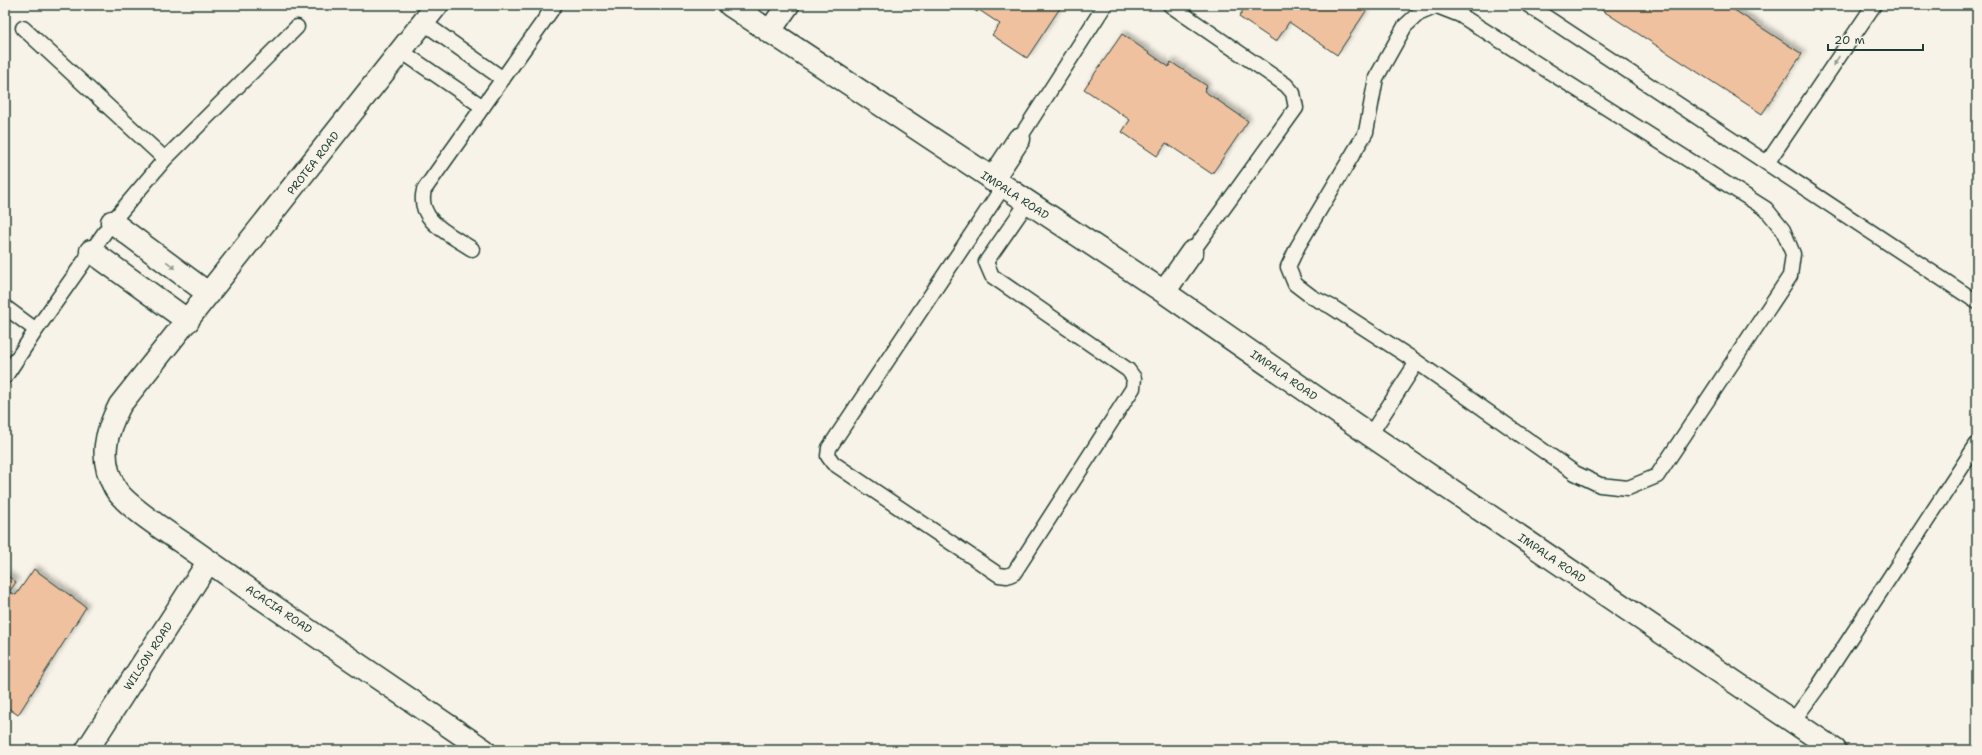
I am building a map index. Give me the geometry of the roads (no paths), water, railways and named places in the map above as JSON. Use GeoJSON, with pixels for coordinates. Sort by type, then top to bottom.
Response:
{"type":"FeatureCollection","features":[{"type":"Feature","properties":{"kind":"street","name":"PROTEA ROAD"},"geometry":{"type":"LineString","coordinates":[[105,446],[109,424],[120,405],[438,5]]}},
{"type":"Feature","properties":{"kind":"street","name":"IMPALA ROAD"},"geometry":{"type":"LineString","coordinates":[[730,5],[1027,203],[1164,292],[1370,435],[1835,750]]}},
{"type":"Feature","properties":{"kind":"street"},"geometry":{"type":"LineString","coordinates":[[769,32],[788,5]]}},
{"type":"Feature","properties":{"kind":"street"},"geometry":{"type":"LineString","coordinates":[[998,183],[1019,139]]}},
{"type":"Feature","properties":{"kind":"street"},"geometry":{"type":"LineString","coordinates":[[112,222],[209,294]]}},
{"type":"Feature","properties":{"kind":"street"},"geometry":{"type":"LineString","coordinates":[[91,251],[188,321]]}},
{"type":"Feature","properties":{"kind":"street"},"geometry":{"type":"LineString","coordinates":[[1164,292],[1192,252]]}},
{"type":"Feature","properties":{"kind":"street","name":"ACACIA ROAD"},"geometry":{"type":"LineString","coordinates":[[105,446],[107,471],[116,489],[136,508],[209,561],[484,750]]}},
{"type":"Feature","properties":{"kind":"street","name":"WILSON ROAD"},"geometry":{"type":"LineString","coordinates":[[87,750],[209,561]]}},
{"type":"Feature","properties":{"kind":"lane"},"geometry":{"type":"LineString","coordinates":[[472,249],[433,223],[425,212],[422,201],[424,190],[556,5]]}},
{"type":"Feature","properties":{"kind":"lane"},"geometry":{"type":"LineString","coordinates":[[1019,139],[1105,5]]}},
{"type":"Feature","properties":{"kind":"lane"},"geometry":{"type":"LineString","coordinates":[[1170,5],[1286,85],[1293,93],[1296,108],[1192,252]]}},
{"type":"Feature","properties":{"kind":"lane"},"geometry":{"type":"LineString","coordinates":[[1528,5],[1977,302]]}},
{"type":"Feature","properties":{"kind":"lane"},"geometry":{"type":"LineString","coordinates":[[1767,163],[1874,5]]}},
{"type":"Feature","properties":{"kind":"lane"},"geometry":{"type":"LineString","coordinates":[[1437,6],[1460,15],[1766,209],[1783,230],[1792,254],[1790,276],[1657,476],[1628,488],[1600,486],[1575,473],[1417,362],[1332,307],[1312,297],[1295,284],[1288,267],[1298,246],[1366,132],[1376,78],[1405,26],[1418,14],[1437,6]]}},
{"type":"Feature","properties":{"kind":"lane"},"geometry":{"type":"LineString","coordinates":[[424,23],[503,79]]}},
{"type":"Feature","properties":{"kind":"lane"},"geometry":{"type":"LineString","coordinates":[[5,377],[112,222],[165,159],[296,27]]}},
{"type":"Feature","properties":{"kind":"lane"},"geometry":{"type":"LineString","coordinates":[[23,28],[165,159]]}},
{"type":"Feature","properties":{"kind":"lane"},"geometry":{"type":"LineString","coordinates":[[401,51],[483,107]]}},
{"type":"Feature","properties":{"kind":"lane"},"geometry":{"type":"LineString","coordinates":[[998,183],[829,448],[828,456],[832,463],[999,575],[1007,576],[1014,574],[1129,395],[1133,388],[1134,378],[1128,370],[992,276],[987,270],[986,262],[1027,203]]}},
{"type":"Feature","properties":{"kind":"lane"},"geometry":{"type":"LineString","coordinates":[[5,307],[36,330]]}},
{"type":"Feature","properties":{"kind":"lane"},"geometry":{"type":"LineString","coordinates":[[1370,435],[1417,362]]}},
{"type":"Feature","properties":{"kind":"lane"},"geometry":{"type":"LineString","coordinates":[[1793,721],[1818,687],[1977,444]]}}]}
